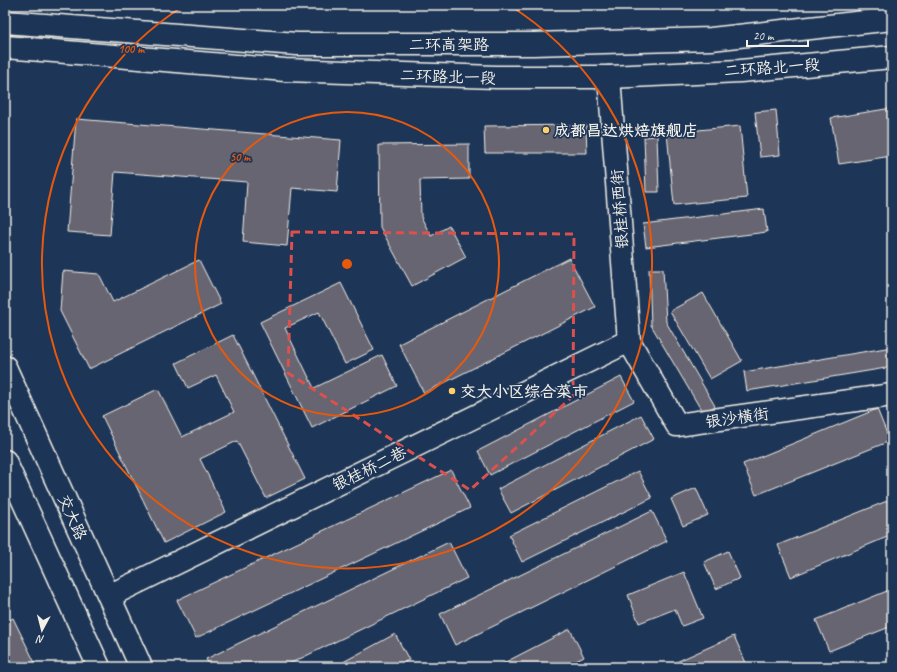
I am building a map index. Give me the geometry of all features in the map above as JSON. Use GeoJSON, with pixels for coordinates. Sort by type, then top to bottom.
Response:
{"type":"FeatureCollection","features":[{"type":"Feature","properties":{"kind":"main road","name":"二环高架路"},"geometry":{"type":"LineString","coordinates":[[5,22],[297,44],[533,44],[711,39],[892,19]]}},
{"type":"Feature","properties":{"kind":"main road","name":"二环路北一段"},"geometry":{"type":"LineString","coordinates":[[5,47],[285,70],[496,77],[609,77],[740,70],[892,57]]}},
{"type":"Feature","properties":{"kind":"main road","name":"银桂桥西街"},"geometry":{"type":"LineString","coordinates":[[609,77],[629,341]]}},
{"type":"Feature","properties":{"kind":"main road","name":"银沙横街"},"geometry":{"type":"LineString","coordinates":[[629,341],[678,425],[892,395]]}},
{"type":"Feature","properties":{"kind":"main road","name":"银桂桥二巷"},"geometry":{"type":"LineString","coordinates":[[109,596],[629,341]]}},
{"type":"Feature","properties":{"kind":"main road","name":"交大路"},"geometry":{"type":"LineString","coordinates":[[5,367],[141,667]]}},
{"type":"Feature","properties":{"kind":"main road"},"geometry":{"type":"LineString","coordinates":[[5,461],[99,667]]}},
{"type":"Feature","properties":{"kind":"highlighted area"},"geometry":{"type":"Polygon","coordinates":[[[292,232],[574,234],[573,396],[470,490],[288,373],[292,232]]]}},
{"type":"Feature","properties":{"kind":"building"},"geometry":{"type":"Polygon","coordinates":[[[892,108],[892,156],[839,164],[831,118],[892,108]]]}},
{"type":"Feature","properties":{"kind":"building"},"geometry":{"type":"Polygon","coordinates":[[[776,110],[780,155],[760,157],[755,112],[776,110]]]}},
{"type":"Feature","properties":{"kind":"building"},"geometry":{"type":"Polygon","coordinates":[[[76,119],[341,140],[337,192],[292,188],[287,246],[243,242],[247,182],[115,172],[110,235],[67,232],[76,119]]]}},
{"type":"Feature","properties":{"kind":"building"},"geometry":{"type":"Polygon","coordinates":[[[586,125],[587,153],[485,153],[484,126],[586,125]]]}},
{"type":"Feature","properties":{"kind":"building"},"geometry":{"type":"Polygon","coordinates":[[[740,126],[747,198],[674,205],[667,133],[740,126]]]}},
{"type":"Feature","properties":{"kind":"building"},"geometry":{"type":"Polygon","coordinates":[[[657,136],[659,192],[646,192],[644,137],[657,136]]]}},
{"type":"Feature","properties":{"kind":"building"},"geometry":{"type":"Polygon","coordinates":[[[469,144],[469,179],[420,180],[421,217],[431,236],[449,226],[466,257],[412,286],[380,227],[379,145],[469,144]]]}},
{"type":"Feature","properties":{"kind":"building"},"geometry":{"type":"Polygon","coordinates":[[[764,209],[767,232],[646,247],[643,224],[764,209]]]}},
{"type":"Feature","properties":{"kind":"building"},"geometry":{"type":"Polygon","coordinates":[[[569,258],[595,307],[424,393],[399,344],[569,258]]]}},
{"type":"Feature","properties":{"kind":"building"},"geometry":{"type":"Polygon","coordinates":[[[199,260],[221,304],[89,369],[60,311],[63,271],[99,274],[113,302],[199,260]]]}},
{"type":"Feature","properties":{"kind":"building"},"geometry":{"type":"Polygon","coordinates":[[[649,269],[663,269],[666,322],[715,406],[703,413],[651,325],[649,269]]]}},
{"type":"Feature","properties":{"kind":"building"},"geometry":{"type":"Polygon","coordinates":[[[341,283],[374,350],[345,364],[319,312],[285,328],[314,388],[382,355],[397,386],[312,428],[260,322],[341,283]]]}},
{"type":"Feature","properties":{"kind":"building"},"geometry":{"type":"Polygon","coordinates":[[[703,293],[742,361],[710,379],[670,311],[703,293]]]}},
{"type":"Feature","properties":{"kind":"building"},"geometry":{"type":"Polygon","coordinates":[[[233,335],[305,479],[266,498],[237,441],[200,459],[226,512],[164,543],[102,416],[158,389],[182,437],[234,412],[216,375],[188,388],[176,363],[233,335]]]}},
{"type":"Feature","properties":{"kind":"building"},"geometry":{"type":"Polygon","coordinates":[[[892,347],[892,367],[747,391],[744,372],[892,347]]]}},
{"type":"Feature","properties":{"kind":"building"},"geometry":{"type":"Polygon","coordinates":[[[621,377],[634,401],[490,475],[478,451],[621,377]]]}},
{"type":"Feature","properties":{"kind":"building"},"geometry":{"type":"Polygon","coordinates":[[[877,409],[890,441],[756,495],[743,464],[877,409]]]}},
{"type":"Feature","properties":{"kind":"building"},"geometry":{"type":"Polygon","coordinates":[[[641,415],[654,439],[511,513],[498,489],[641,415]]]}},
{"type":"Feature","properties":{"kind":"building"},"geometry":{"type":"Polygon","coordinates":[[[451,470],[470,508],[196,638],[177,600],[451,470]]]}},
{"type":"Feature","properties":{"kind":"building"},"geometry":{"type":"Polygon","coordinates":[[[638,471],[652,498],[522,562],[509,535],[638,471]]]}},
{"type":"Feature","properties":{"kind":"building"},"geometry":{"type":"Polygon","coordinates":[[[696,488],[708,515],[683,526],[671,499],[696,488]]]}},
{"type":"Feature","properties":{"kind":"building"},"geometry":{"type":"Polygon","coordinates":[[[892,499],[892,535],[791,577],[778,545],[892,499]]]}},
{"type":"Feature","properties":{"kind":"building"},"geometry":{"type":"Polygon","coordinates":[[[652,511],[667,541],[455,645],[440,614],[652,511]]]}},
{"type":"Feature","properties":{"kind":"building"},"geometry":{"type":"Polygon","coordinates":[[[449,542],[467,578],[283,667],[210,667],[206,659],[449,542]]]}},
{"type":"Feature","properties":{"kind":"building"},"geometry":{"type":"Polygon","coordinates":[[[728,551],[740,578],[716,589],[704,562],[728,551]]]}},
{"type":"Feature","properties":{"kind":"building"},"geometry":{"type":"Polygon","coordinates":[[[684,572],[703,618],[682,626],[675,609],[639,623],[628,595],[684,572]]]}},
{"type":"Feature","properties":{"kind":"building"},"geometry":{"type":"Polygon","coordinates":[[[892,589],[892,626],[829,651],[816,620],[892,589]]]}},
{"type":"Feature","properties":{"kind":"building"},"geometry":{"type":"Polygon","coordinates":[[[13,618],[37,667],[5,667],[5,622],[13,618]]]}},
{"type":"Feature","properties":{"kind":"building"},"geometry":{"type":"Polygon","coordinates":[[[570,629],[584,657],[564,667],[496,667],[570,629]]]}},
{"type":"Feature","properties":{"kind":"building"},"geometry":{"type":"Polygon","coordinates":[[[395,634],[409,660],[395,667],[334,667],[395,634]]]}},
{"type":"Feature","properties":{"kind":"building"},"geometry":{"type":"Polygon","coordinates":[[[734,636],[746,663],[738,667],[665,667],[734,636]]]}},
{"type":"Feature","properties":{"kind":"place","name":"成都昌达烘焙旗舰店"},"geometry":{"type":"Point","coordinates":[546,130]}},
{"type":"Feature","properties":{"kind":"place","name":"交大小区综合菜市"},"geometry":{"type":"Point","coordinates":[452,391]}}]}
